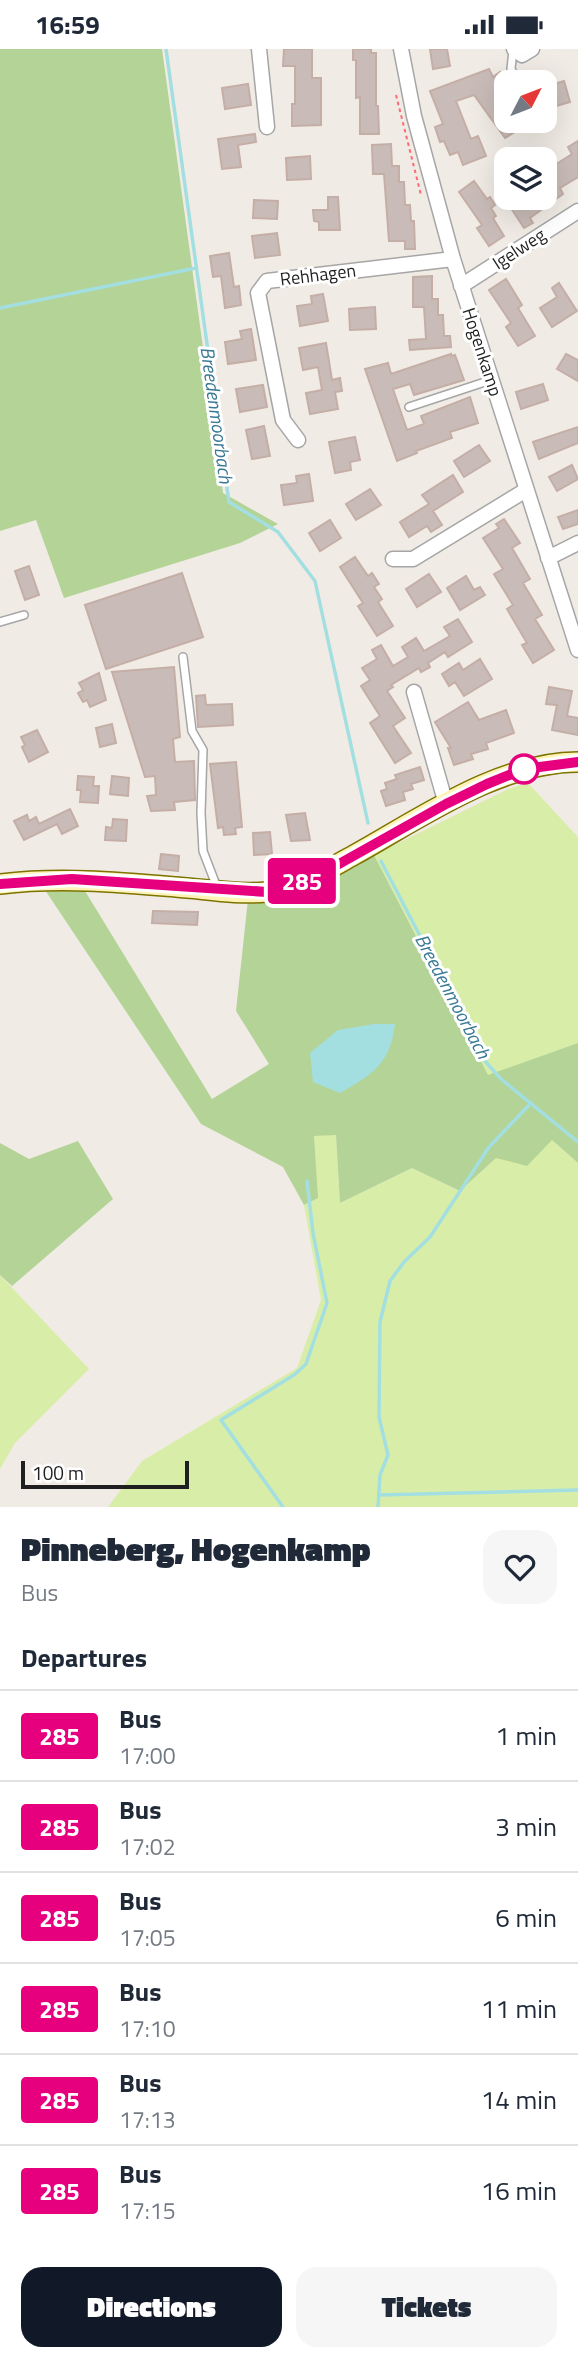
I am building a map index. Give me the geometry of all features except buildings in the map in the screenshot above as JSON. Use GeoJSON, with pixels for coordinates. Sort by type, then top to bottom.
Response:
{"type":"FeatureCollection","features":[{"type":"Feature","properties":{"kind":"street"},"geometry":{"type":"LineString","coordinates":[[259,49],[267,127]]}},
{"type":"Feature","properties":{"kind":"street","name":"Hogenkamp"},"geometry":{"type":"LineString","coordinates":[[401,49],[414,117],[453,259],[578,650]]}},
{"type":"Feature","properties":{"kind":"street"},"geometry":{"type":"LineString","coordinates":[[513,49],[522,55],[532,49]]}},
{"type":"Feature","properties":{"kind":"street","name":"Igelweg"},"geometry":{"type":"LineString","coordinates":[[461,286],[578,211]]}},
{"type":"Feature","properties":{"kind":"street","name":"Rehhagen"},"geometry":{"type":"LineString","coordinates":[[298,440],[283,420],[258,293],[267,281],[453,259]]}},
{"type":"Feature","properties":{"kind":"street"},"geometry":{"type":"LineString","coordinates":[[393,559],[413,559],[526,490]]}},
{"type":"Feature","properties":{"kind":"street"},"geometry":{"type":"LineString","coordinates":[[548,558],[578,543]]}},
{"type":"Feature","properties":{"kind":"street"},"geometry":{"type":"LineString","coordinates":[[414,692],[446,804]]}},
{"type":"Feature","properties":{"kind":"street"},"geometry":{"type":"LineString","coordinates":[[0,884],[72,879],[219,891],[267,892],[314,878],[487,784],[524,769],[578,762]]}},
{"type":"Feature","properties":{"kind":"lane"},"geometry":{"type":"LineString","coordinates":[[512,70],[513,49]]}},
{"type":"Feature","properties":{"kind":"lane"},"geometry":{"type":"LineString","coordinates":[[409,407],[491,380]]}},
{"type":"Feature","properties":{"kind":"lane"},"geometry":{"type":"LineString","coordinates":[[0,622],[24,615]]}},
{"type":"Feature","properties":{"kind":"lane"},"geometry":{"type":"LineString","coordinates":[[183,657],[192,731],[203,750],[203,852],[219,891]]}},
{"type":"Feature","properties":{"kind":"green space"},"geometry":{"type":"Polygon","coordinates":[[[0,49],[162,49],[223,493],[278,524],[240,543],[64,598],[36,520],[0,531],[0,49]]]}},
{"type":"Feature","properties":{"kind":"green space"},"geometry":{"type":"Polygon","coordinates":[[[528,783],[578,837],[578,1043],[488,1076],[374,855],[508,789],[528,783]]]}},
{"type":"Feature","properties":{"kind":"green space"},"geometry":{"type":"Polygon","coordinates":[[[374,855],[488,1075],[578,1043],[578,1163],[552,1140],[527,1166],[496,1158],[460,1191],[412,1168],[340,1203],[336,1135],[314,1136],[318,1198],[304,1205],[283,1167],[201,1124],[45,890],[85,891],[212,1099],[269,1064],[236,1011],[248,899],[283,897],[314,887],[374,855]]]}},
{"type":"Feature","properties":{"kind":"green space"},"geometry":{"type":"Polygon","coordinates":[[[336,1134],[340,1203],[412,1168],[460,1191],[496,1158],[552,1140],[578,1163],[578,1507],[108,1507],[142,1461],[297,1368],[321,1300],[304,1205],[317,1198],[313,1136],[336,1134]]]}},
{"type":"Feature","properties":{"kind":"green space"},"geometry":{"type":"Polygon","coordinates":[[[78,1141],[113,1199],[12,1286],[0,1275],[0,1143],[29,1159],[78,1141]]]}},
{"type":"Feature","properties":{"kind":"green space"},"geometry":{"type":"Polygon","coordinates":[[[0,1275],[89,1369],[15,1443],[0,1469],[0,1275]]]}},
{"type":"Feature","properties":{"kind":"water"},"geometry":{"type":"Polygon","coordinates":[[[374,1024],[395,1024],[389,1049],[371,1073],[340,1093],[313,1082],[310,1053],[338,1030],[374,1024]]]}},
{"type":"Feature","properties":{"kind":"waterway","name":"Breedenmoorbach"},"geometry":{"type":"LineString","coordinates":[[166,49],[229,502],[278,532],[315,581],[368,823]]}},
{"type":"Feature","properties":{"kind":"waterway"},"geometry":{"type":"LineString","coordinates":[[0,308],[196,268]]}},
{"type":"Feature","properties":{"kind":"waterway","name":"Breedenmoorbach"},"geometry":{"type":"LineString","coordinates":[[381,861],[485,1061],[501,1079],[578,1142]]}},
{"type":"Feature","properties":{"kind":"waterway"},"geometry":{"type":"LineString","coordinates":[[378,1507],[380,1475],[388,1455],[379,1417],[380,1322],[390,1281],[404,1262],[430,1237],[489,1147],[531,1103]]}},
{"type":"Feature","properties":{"kind":"waterway"},"geometry":{"type":"LineString","coordinates":[[283,1507],[221,1420],[294,1375],[306,1364],[327,1303],[313,1233],[307,1181]]}},
{"type":"Feature","properties":{"kind":"waterway"},"geometry":{"type":"LineString","coordinates":[[379,1495],[578,1490]]}},
{"type":"Feature","properties":{"kind":"bus line","name":"285"},"geometry":{"type":"LineString","coordinates":[[0,884],[72,879],[219,891],[267,892],[314,878],[487,784],[524,769],[578,762]]}}]}
